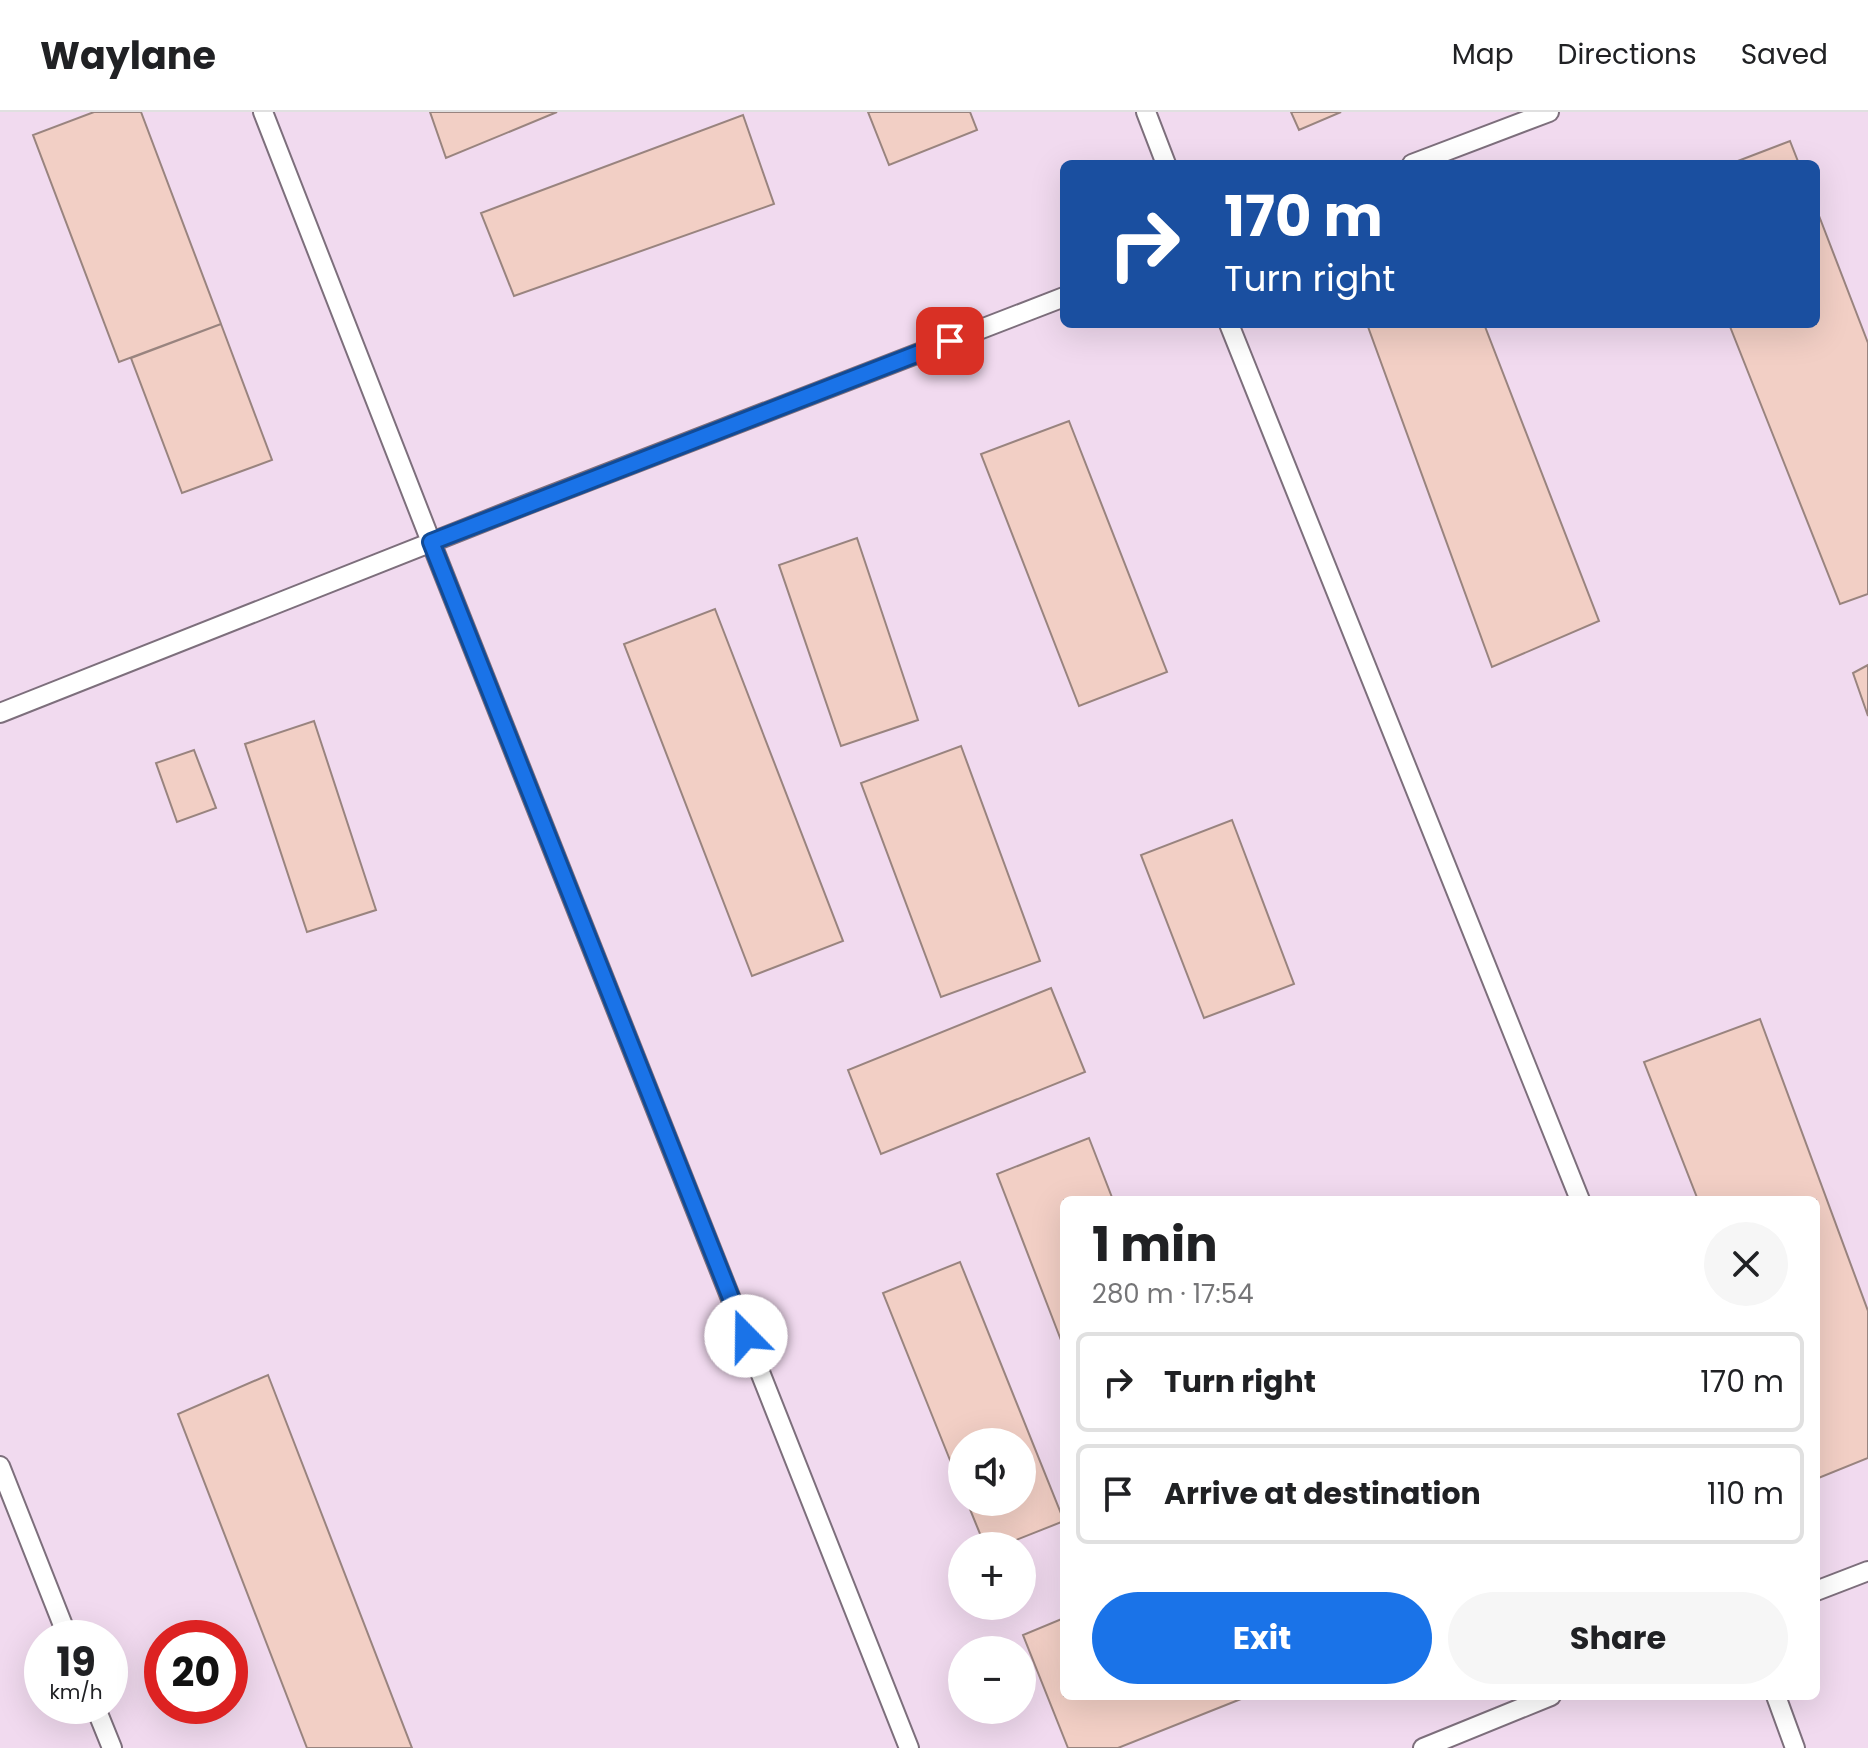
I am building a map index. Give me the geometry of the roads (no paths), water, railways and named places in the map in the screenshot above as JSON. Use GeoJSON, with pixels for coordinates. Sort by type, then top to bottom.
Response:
{"type":"FeatureCollection","features":[{"type":"Feature","properties":{"kind":"lane"},"geometry":{"type":"LineString","coordinates":[[263,112],[909,1748]]}},
{"type":"Feature","properties":{"kind":"lane"},"geometry":{"type":"LineString","coordinates":[[1146,112],[1164,160]]}},
{"type":"Feature","properties":{"kind":"lane"},"geometry":{"type":"LineString","coordinates":[[1423,160],[1549,112]]}},
{"type":"Feature","properties":{"kind":"lane"},"geometry":{"type":"LineString","coordinates":[[0,713],[1060,299]]}},
{"type":"Feature","properties":{"kind":"lane"},"geometry":{"type":"LineString","coordinates":[[1231,328],[1578,1196]]}},
{"type":"Feature","properties":{"kind":"lane"},"geometry":{"type":"LineString","coordinates":[[0,1466],[61,1620]]}},
{"type":"Feature","properties":{"kind":"lane"},"geometry":{"type":"LineString","coordinates":[[1820,1589],[1868,1571]]}},
{"type":"Feature","properties":{"kind":"lane"},"geometry":{"type":"LineString","coordinates":[[1423,1748],[1541,1700]]}},
{"type":"Feature","properties":{"kind":"lane"},"geometry":{"type":"LineString","coordinates":[[1777,1700],[1795,1748]]}},
{"type":"Feature","properties":{"kind":"lane"},"geometry":{"type":"LineString","coordinates":[[102,1724],[112,1748]]}}]}
